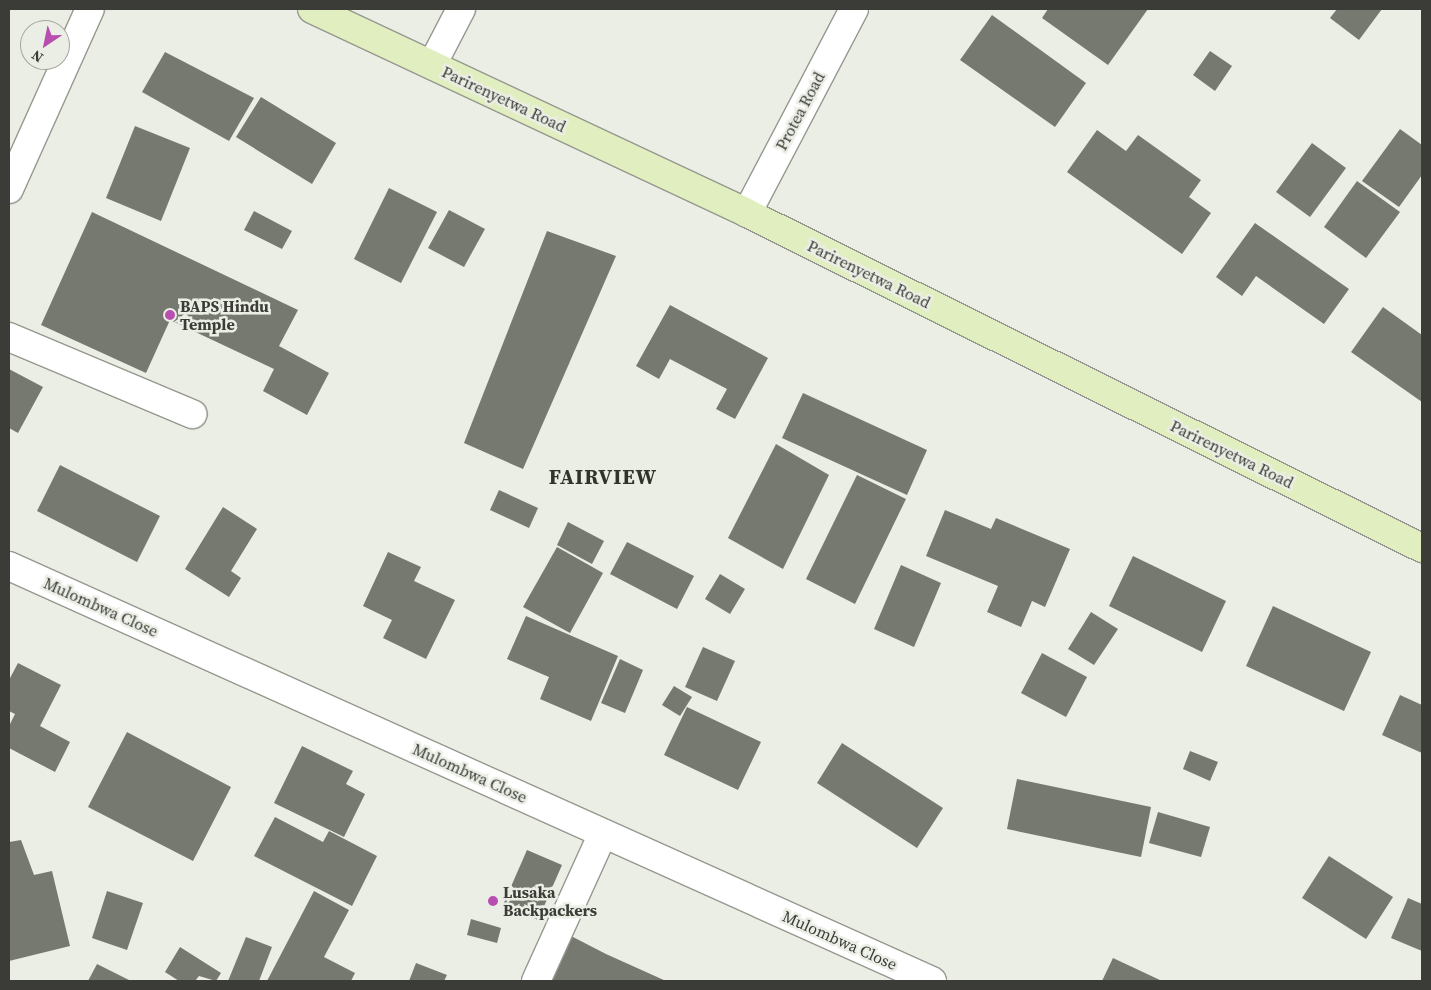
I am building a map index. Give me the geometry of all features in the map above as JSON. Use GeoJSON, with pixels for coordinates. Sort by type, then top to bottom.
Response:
{"type":"FeatureCollection","features":[{"type":"Feature","properties":{"kind":"main road","name":"Parirenyetwa Road"},"geometry":{"type":"LineString","coordinates":[[312,9],[747,213],[1422,548]]}},
{"type":"Feature","properties":{"kind":"street"},"geometry":{"type":"LineString","coordinates":[[9,189],[90,9]]}},
{"type":"Feature","properties":{"kind":"street"},"geometry":{"type":"LineString","coordinates":[[432,65],[461,9]]}},
{"type":"Feature","properties":{"kind":"street","name":"Protea Road"},"geometry":{"type":"LineString","coordinates":[[747,213],[854,9]]}},
{"type":"Feature","properties":{"kind":"street"},"geometry":{"type":"LineString","coordinates":[[9,337],[192,414]]}},
{"type":"Feature","properties":{"kind":"street","name":"Mulombwa Close"},"geometry":{"type":"LineString","coordinates":[[9,566],[603,833],[914,978]]}},
{"type":"Feature","properties":{"kind":"street"},"geometry":{"type":"LineString","coordinates":[[536,981],[603,833]]}},
{"type":"Feature","properties":{"kind":"building"},"geometry":{"type":"Polygon","coordinates":[[[1048,9],[1148,9],[1108,65],[1042,18],[1048,9]]]}},
{"type":"Feature","properties":{"kind":"building"},"geometry":{"type":"Polygon","coordinates":[[[1337,9],[1382,9],[1359,40],[1330,18],[1337,9]]]}},
{"type":"Feature","properties":{"kind":"building"},"geometry":{"type":"Polygon","coordinates":[[[992,15],[1086,83],[1055,127],[960,60],[992,15]]]}},
{"type":"Feature","properties":{"kind":"building"},"geometry":{"type":"Polygon","coordinates":[[[1210,51],[1232,66],[1215,91],[1193,75],[1210,51]]]}},
{"type":"Feature","properties":{"kind":"building"},"geometry":{"type":"Polygon","coordinates":[[[165,52],[254,98],[229,141],[142,92],[165,52]]]}},
{"type":"Feature","properties":{"kind":"building"},"geometry":{"type":"Polygon","coordinates":[[[261,97],[336,143],[312,184],[236,137],[261,97]]]}},
{"type":"Feature","properties":{"kind":"building"},"geometry":{"type":"Polygon","coordinates":[[[135,126],[190,148],[161,221],[106,198],[135,126]]]}},
{"type":"Feature","properties":{"kind":"building"},"geometry":{"type":"Polygon","coordinates":[[[1400,129],[1422,145],[1422,175],[1399,207],[1362,181],[1400,129]]]}},
{"type":"Feature","properties":{"kind":"building"},"geometry":{"type":"Polygon","coordinates":[[[1097,130],[1126,151],[1138,135],[1201,180],[1189,197],[1211,213],[1182,254],[1067,172],[1097,130]]]}},
{"type":"Feature","properties":{"kind":"building"},"geometry":{"type":"Polygon","coordinates":[[[1312,143],[1346,168],[1310,217],[1276,192],[1312,143]]]}},
{"type":"Feature","properties":{"kind":"building"},"geometry":{"type":"Polygon","coordinates":[[[1357,181],[1400,212],[1366,258],[1324,227],[1357,181]]]}},
{"type":"Feature","properties":{"kind":"building"},"geometry":{"type":"Polygon","coordinates":[[[389,188],[437,212],[401,283],[354,259],[389,188]]]}},
{"type":"Feature","properties":{"kind":"building"},"geometry":{"type":"Polygon","coordinates":[[[449,210],[485,229],[464,267],[428,248],[449,210]]]}},
{"type":"Feature","properties":{"kind":"building"},"geometry":{"type":"Polygon","coordinates":[[[254,211],[292,231],[282,249],[244,230],[254,211]]]}},
{"type":"Feature","properties":{"kind":"building","name":"BAPS Hindu Temple"},"geometry":{"type":"Polygon","coordinates":[[[92,212],[298,310],[279,346],[329,373],[307,415],[263,391],[274,369],[170,320],[146,373],[41,325],[92,212]]]}},
{"type":"Feature","properties":{"kind":"building"},"geometry":{"type":"Polygon","coordinates":[[[1255,223],[1349,289],[1324,324],[1256,276],[1242,296],[1216,277],[1255,223]]]}},
{"type":"Feature","properties":{"kind":"building"},"geometry":{"type":"Polygon","coordinates":[[[547,231],[616,256],[523,469],[464,443],[547,231]]]}},
{"type":"Feature","properties":{"kind":"building"},"geometry":{"type":"Polygon","coordinates":[[[670,305],[768,358],[735,419],[716,409],[727,389],[670,359],[659,379],[636,366],[670,305]]]}},
{"type":"Feature","properties":{"kind":"building"},"geometry":{"type":"Polygon","coordinates":[[[1383,307],[1422,335],[1422,402],[1351,352],[1383,307]]]}},
{"type":"Feature","properties":{"kind":"building"},"geometry":{"type":"Polygon","coordinates":[[[9,369],[43,387],[18,433],[9,428],[9,369]]]}},
{"type":"Feature","properties":{"kind":"building"},"geometry":{"type":"Polygon","coordinates":[[[803,393],[927,450],[907,495],[782,438],[803,393]]]}},
{"type":"Feature","properties":{"kind":"building"},"geometry":{"type":"Polygon","coordinates":[[[776,444],[829,475],[783,569],[728,538],[776,444]]]}},
{"type":"Feature","properties":{"kind":"building"},"geometry":{"type":"Polygon","coordinates":[[[60,465],[160,516],[137,562],[37,511],[60,465]]]}},
{"type":"Feature","properties":{"kind":"building"},"geometry":{"type":"Polygon","coordinates":[[[857,475],[906,499],[855,604],[806,579],[857,475]]]}},
{"type":"Feature","properties":{"kind":"building"},"geometry":{"type":"Polygon","coordinates":[[[499,490],[538,508],[529,528],[490,510],[499,490]]]}},
{"type":"Feature","properties":{"kind":"building"},"geometry":{"type":"Polygon","coordinates":[[[223,507],[257,529],[231,571],[241,578],[229,597],[185,569],[223,507]]]}},
{"type":"Feature","properties":{"kind":"building"},"geometry":{"type":"Polygon","coordinates":[[[945,510],[991,529],[996,518],[1070,549],[1045,607],[1032,601],[1021,627],[987,612],[998,586],[926,556],[945,510]]]}},
{"type":"Feature","properties":{"kind":"building"},"geometry":{"type":"Polygon","coordinates":[[[568,522],[604,541],[592,564],[557,545],[568,522]]]}},
{"type":"Feature","properties":{"kind":"building"},"geometry":{"type":"Polygon","coordinates":[[[627,542],[694,576],[677,609],[610,574],[627,542]]]}},
{"type":"Feature","properties":{"kind":"building"},"geometry":{"type":"Polygon","coordinates":[[[557,547],[603,573],[570,633],[523,607],[557,547]]]}},
{"type":"Feature","properties":{"kind":"building"},"geometry":{"type":"Polygon","coordinates":[[[388,552],[421,567],[414,581],[455,600],[426,659],[383,638],[392,620],[363,606],[388,552]]]}},
{"type":"Feature","properties":{"kind":"building"},"geometry":{"type":"Polygon","coordinates":[[[1133,556],[1226,601],[1202,652],[1109,606],[1133,556]]]}},
{"type":"Feature","properties":{"kind":"building"},"geometry":{"type":"Polygon","coordinates":[[[901,565],[941,583],[914,647],[874,629],[901,565]]]}},
{"type":"Feature","properties":{"kind":"building"},"geometry":{"type":"Polygon","coordinates":[[[720,574],[745,589],[730,614],[705,599],[720,574]]]}},
{"type":"Feature","properties":{"kind":"building"},"geometry":{"type":"Polygon","coordinates":[[[1273,606],[1371,652],[1344,711],[1246,666],[1273,606]]]}},
{"type":"Feature","properties":{"kind":"building"},"geometry":{"type":"Polygon","coordinates":[[[1091,612],[1118,629],[1094,665],[1068,649],[1091,612]]]}},
{"type":"Feature","properties":{"kind":"building"},"geometry":{"type":"Polygon","coordinates":[[[526,616],[618,656],[591,721],[540,699],[549,677],[507,659],[526,616]]]}},
{"type":"Feature","properties":{"kind":"building"},"geometry":{"type":"Polygon","coordinates":[[[703,647],[735,661],[717,701],[685,687],[703,647]]]}},
{"type":"Feature","properties":{"kind":"building"},"geometry":{"type":"Polygon","coordinates":[[[1042,653],[1087,677],[1066,717],[1021,693],[1042,653]]]}},
{"type":"Feature","properties":{"kind":"building"},"geometry":{"type":"Polygon","coordinates":[[[620,659],[643,670],[625,713],[601,703],[620,659]]]}},
{"type":"Feature","properties":{"kind":"building"},"geometry":{"type":"Polygon","coordinates":[[[18,663],[61,685],[40,726],[70,742],[55,772],[9,748],[9,726],[15,714],[9,711],[9,680],[18,663]]]}},
{"type":"Feature","properties":{"kind":"building"},"geometry":{"type":"Polygon","coordinates":[[[674,686],[692,697],[680,716],[662,705],[674,686]]]}},
{"type":"Feature","properties":{"kind":"building"},"geometry":{"type":"Polygon","coordinates":[[[1400,695],[1422,705],[1422,753],[1382,735],[1400,695]]]}},
{"type":"Feature","properties":{"kind":"building"},"geometry":{"type":"Polygon","coordinates":[[[687,707],[761,742],[738,790],[664,755],[687,707]]]}},
{"type":"Feature","properties":{"kind":"building"},"geometry":{"type":"Polygon","coordinates":[[[127,732],[231,787],[193,861],[88,807],[127,732]]]}},
{"type":"Feature","properties":{"kind":"building"},"geometry":{"type":"Polygon","coordinates":[[[842,743],[943,808],[917,848],[817,783],[842,743]]]}},
{"type":"Feature","properties":{"kind":"building"},"geometry":{"type":"Polygon","coordinates":[[[302,746],[353,771],[346,784],[365,794],[344,837],[274,803],[302,746]]]}},
{"type":"Feature","properties":{"kind":"building"},"geometry":{"type":"Polygon","coordinates":[[[1190,751],[1218,762],[1210,781],[1183,769],[1190,751]]]}},
{"type":"Feature","properties":{"kind":"building"},"geometry":{"type":"Polygon","coordinates":[[[1017,779],[1151,807],[1141,857],[1007,829],[1017,779]]]}},
{"type":"Feature","properties":{"kind":"building"},"geometry":{"type":"Polygon","coordinates":[[[1158,812],[1210,827],[1201,857],[1149,843],[1158,812]]]}},
{"type":"Feature","properties":{"kind":"building"},"geometry":{"type":"Polygon","coordinates":[[[275,817],[323,842],[329,831],[377,856],[352,906],[254,856],[275,817]]]}},
{"type":"Feature","properties":{"kind":"building"},"geometry":{"type":"Polygon","coordinates":[[[21,840],[34,875],[52,871],[70,946],[9,961],[9,842],[21,840]]]}},
{"type":"Feature","properties":{"kind":"building"},"geometry":{"type":"Polygon","coordinates":[[[527,850],[562,865],[538,920],[503,905],[527,850]]]}},
{"type":"Feature","properties":{"kind":"building"},"geometry":{"type":"Polygon","coordinates":[[[1329,856],[1393,897],[1366,939],[1302,898],[1329,856]]]}},
{"type":"Feature","properties":{"kind":"building"},"geometry":{"type":"Polygon","coordinates":[[[107,891],[143,903],[127,950],[92,938],[107,891]]]}},
{"type":"Feature","properties":{"kind":"building"},"geometry":{"type":"Polygon","coordinates":[[[314,891],[349,910],[324,957],[355,973],[351,981],[267,981],[314,891]]]}},
{"type":"Feature","properties":{"kind":"building"},"geometry":{"type":"Polygon","coordinates":[[[1408,898],[1422,904],[1422,951],[1391,938],[1408,898]]]}},
{"type":"Feature","properties":{"kind":"building"},"geometry":{"type":"Polygon","coordinates":[[[471,919],[501,928],[497,943],[467,935],[471,919]]]}},
{"type":"Feature","properties":{"kind":"building"},"geometry":{"type":"Polygon","coordinates":[[[571,936],[606,954],[666,981],[550,981],[571,936]]]}},
{"type":"Feature","properties":{"kind":"building"},"geometry":{"type":"Polygon","coordinates":[[[246,937],[272,947],[259,981],[228,981],[246,937]]]}},
{"type":"Feature","properties":{"kind":"building"},"geometry":{"type":"Polygon","coordinates":[[[180,947],[221,973],[216,981],[199,976],[195,981],[179,981],[165,972],[180,947]]]}},
{"type":"Feature","properties":{"kind":"building"},"geometry":{"type":"Polygon","coordinates":[[[1113,958],[1162,981],[1102,981],[1113,958]]]}},
{"type":"Feature","properties":{"kind":"building"},"geometry":{"type":"Polygon","coordinates":[[[416,963],[447,975],[444,981],[409,981],[416,963]]]}},
{"type":"Feature","properties":{"kind":"building"},"geometry":{"type":"Polygon","coordinates":[[[97,964],[129,980],[88,981],[97,964]]]}},
{"type":"Feature","properties":{"kind":"place","name":"BAPS Hindu Temple"},"geometry":{"type":"Point","coordinates":[170,315]}},
{"type":"Feature","properties":{"kind":"place","name":"Lusaka Backpackers"},"geometry":{"type":"Point","coordinates":[493,901]}},
{"type":"Feature","properties":{"kind":"district","name":"FAIRVIEW"},"geometry":{"type":"Point","coordinates":[603,477]}}]}
